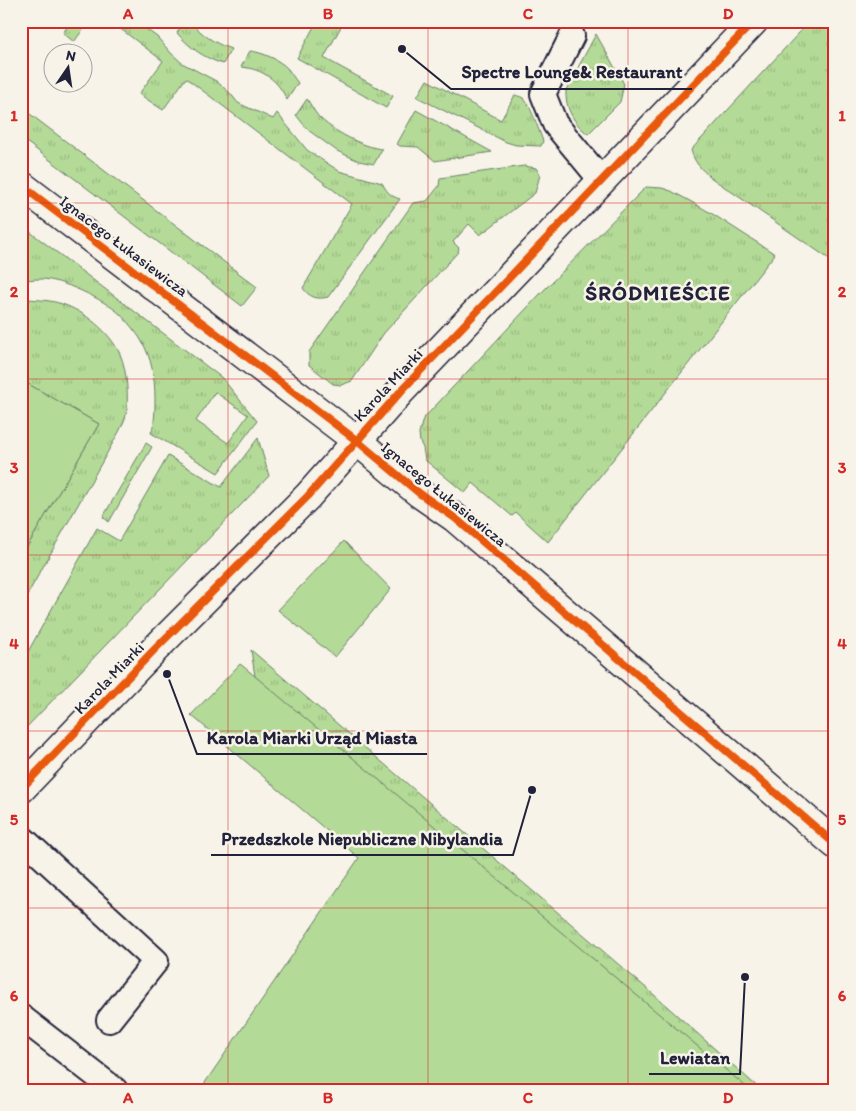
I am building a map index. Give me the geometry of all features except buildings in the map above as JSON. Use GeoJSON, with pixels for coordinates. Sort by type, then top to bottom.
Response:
{"type":"FeatureCollection","features":[{"type":"Feature","properties":{"kind":"street","name":"Karola Miarki"},"geometry":{"type":"LineString","coordinates":[[21,789],[153,651],[308,496],[402,390],[754,21]]}},
{"type":"Feature","properties":{"kind":"street","name":"Ignacego Łukasiewicza"},"geometry":{"type":"LineString","coordinates":[[21,185],[356,440],[419,493],[455,518],[835,844]]}},
{"type":"Feature","properties":{"kind":"lane"},"geometry":{"type":"LineString","coordinates":[[572,36],[543,94],[555,124],[602,181]]}},
{"type":"Feature","properties":{"kind":"lane"},"geometry":{"type":"LineString","coordinates":[[21,836],[156,961],[109,1020]]}},
{"type":"Feature","properties":{"kind":"lane"},"geometry":{"type":"LineString","coordinates":[[21,1018],[115,1090]]}},
{"type":"Feature","properties":{"kind":"green space"},"geometry":{"type":"Polygon","coordinates":[[[71,21],[89,21],[74,42],[63,33],[71,21]]]}},
{"type":"Feature","properties":{"kind":"green space"},"geometry":{"type":"Polygon","coordinates":[[[110,21],[135,21],[157,37],[182,63],[216,81],[238,103],[273,119],[277,113],[307,150],[339,171],[382,183],[389,193],[400,199],[328,297],[314,297],[303,288],[352,204],[186,78],[163,110],[139,94],[163,61],[110,21]]]}},
{"type":"Feature","properties":{"kind":"green space"},"geometry":{"type":"Polygon","coordinates":[[[184,21],[190,21],[209,38],[231,49],[223,64],[198,52],[177,33],[184,21]]]}},
{"type":"Feature","properties":{"kind":"green space"},"geometry":{"type":"Polygon","coordinates":[[[317,21],[344,21],[324,58],[393,96],[386,108],[297,58],[317,21]]]}},
{"type":"Feature","properties":{"kind":"green space"},"geometry":{"type":"Polygon","coordinates":[[[810,21],[835,21],[835,263],[710,177],[698,165],[691,150],[810,21]]]}},
{"type":"Feature","properties":{"kind":"green space"},"geometry":{"type":"Polygon","coordinates":[[[596,34],[624,84],[620,102],[588,134],[571,115],[567,103],[566,90],[596,34]]]}},
{"type":"Feature","properties":{"kind":"green space"},"geometry":{"type":"Polygon","coordinates":[[[250,51],[270,57],[288,69],[298,83],[287,100],[279,87],[269,77],[256,70],[241,67],[250,51]]]}},
{"type":"Feature","properties":{"kind":"green space"},"geometry":{"type":"Polygon","coordinates":[[[427,80],[501,120],[515,95],[522,97],[529,105],[537,124],[543,141],[541,146],[516,145],[506,142],[417,97],[427,80]]]}},
{"type":"Feature","properties":{"kind":"green space"},"geometry":{"type":"Polygon","coordinates":[[[307,99],[318,116],[339,133],[357,142],[382,149],[374,164],[359,161],[337,151],[308,130],[296,115],[307,99]]]}},
{"type":"Feature","properties":{"kind":"green space"},"geometry":{"type":"Polygon","coordinates":[[[416,110],[492,152],[435,161],[418,147],[400,146],[397,144],[416,110]]]}},
{"type":"Feature","properties":{"kind":"green space"},"geometry":{"type":"Polygon","coordinates":[[[30,114],[257,287],[242,306],[21,138],[21,115],[30,114]]]}},
{"type":"Feature","properties":{"kind":"green space"},"geometry":{"type":"Polygon","coordinates":[[[524,166],[536,168],[540,175],[535,193],[480,235],[469,224],[453,242],[459,248],[458,252],[384,333],[352,381],[341,385],[333,384],[309,365],[309,352],[413,203],[427,201],[439,186],[440,178],[524,166]]]}},
{"type":"Feature","properties":{"kind":"green space"},"geometry":{"type":"Polygon","coordinates":[[[646,187],[662,188],[671,191],[711,213],[775,254],[548,542],[516,513],[512,516],[473,483],[465,493],[425,460],[419,433],[423,419],[542,292],[646,187]]]}},
{"type":"Feature","properties":{"kind":"green space"},"geometry":{"type":"Polygon","coordinates":[[[21,225],[222,378],[257,421],[218,473],[151,433],[155,399],[150,361],[139,337],[120,314],[104,302],[58,282],[40,279],[21,281],[21,225]],[[215,392],[196,421],[228,443],[248,415],[215,392]]]}},
{"type":"Feature","properties":{"kind":"green space"},"geometry":{"type":"Polygon","coordinates":[[[21,300],[45,300],[70,307],[96,323],[103,330],[120,354],[126,376],[127,408],[126,417],[120,430],[21,606],[21,557],[99,424],[21,380],[21,300]]]}},
{"type":"Feature","properties":{"kind":"green space"},"geometry":{"type":"Polygon","coordinates":[[[21,380],[99,424],[21,557],[21,380]]]}},
{"type":"Feature","properties":{"kind":"green space"},"geometry":{"type":"Polygon","coordinates":[[[258,438],[269,476],[21,733],[21,664],[97,528],[119,541],[168,456],[221,487],[258,438]]]}},
{"type":"Feature","properties":{"kind":"green space"},"geometry":{"type":"Polygon","coordinates":[[[146,443],[152,447],[109,522],[103,517],[146,443]]]}},
{"type":"Feature","properties":{"kind":"green space"},"geometry":{"type":"Polygon","coordinates":[[[344,541],[391,589],[335,657],[278,610],[344,541]]]}},
{"type":"Feature","properties":{"kind":"green space"},"geometry":{"type":"Polygon","coordinates":[[[251,650],[652,993],[761,1090],[720,1090],[262,722],[251,650]]]}},
{"type":"Feature","properties":{"kind":"green space"},"geometry":{"type":"Polygon","coordinates":[[[240,664],[750,1090],[200,1090],[359,858],[191,715],[240,664]]]}},
{"type":"Feature","properties":{"kind":"cycle path"},"geometry":{"type":"LineString","coordinates":[[21,789],[153,651],[308,496],[402,390],[754,21]]}},
{"type":"Feature","properties":{"kind":"cycle path"},"geometry":{"type":"LineString","coordinates":[[21,185],[356,440],[419,493],[455,518],[835,844]]}},
{"type":"Feature","properties":{"kind":"place","name":"Spectre Lounge& Restaurant"},"geometry":{"type":"Point","coordinates":[402,49]}},
{"type":"Feature","properties":{"kind":"place","name":"Karola Miarki Urząd Miasta"},"geometry":{"type":"Point","coordinates":[167,674]}},
{"type":"Feature","properties":{"kind":"place","name":"Przedszkole Niepubliczne Nibylandia"},"geometry":{"type":"Point","coordinates":[532,790]}},
{"type":"Feature","properties":{"kind":"place","name":"Lewiatan"},"geometry":{"type":"Point","coordinates":[745,977]}},
{"type":"Feature","properties":{"kind":"district","name":"ŚRÓDMIEŚCIE"},"geometry":{"type":"Point","coordinates":[658,292]}}]}
